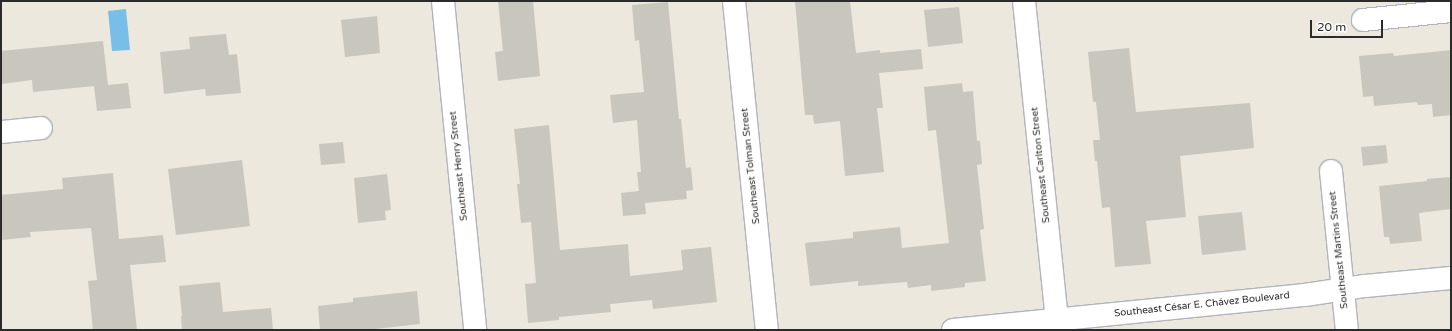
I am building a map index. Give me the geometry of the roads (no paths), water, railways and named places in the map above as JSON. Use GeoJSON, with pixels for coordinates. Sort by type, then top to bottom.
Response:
{"type":"FeatureCollection","features":[{"type":"Feature","properties":{"kind":"street","name":"Southeast Henry Street"},"geometry":{"type":"LineString","coordinates":[[443,1],[475,330]]}},
{"type":"Feature","properties":{"kind":"street","name":"Southeast Tolman Street"},"geometry":{"type":"LineString","coordinates":[[734,1],[767,330]]}},
{"type":"Feature","properties":{"kind":"street","name":"Southeast Carlton Street"},"geometry":{"type":"LineString","coordinates":[[1024,1],[1058,325]]}},
{"type":"Feature","properties":{"kind":"street"},"geometry":{"type":"LineString","coordinates":[[1363,20],[1451,11]]}},
{"type":"Feature","properties":{"kind":"street"},"geometry":{"type":"LineString","coordinates":[[1,132],[41,128]]}},
{"type":"Feature","properties":{"kind":"street","name":"Southeast Martins Street"},"geometry":{"type":"LineString","coordinates":[[1331,171],[1347,330]]}},
{"type":"Feature","properties":{"kind":"street","name":"Southeast César E. Chávez Boulevard"},"geometry":{"type":"LineString","coordinates":[[953,330],[1058,325],[1343,289],[1451,278]]}},
{"type":"Feature","properties":{"kind":"water"},"geometry":{"type":"Polygon","coordinates":[[[126,9],[130,50],[112,51],[108,11],[126,9]]]}}]}
